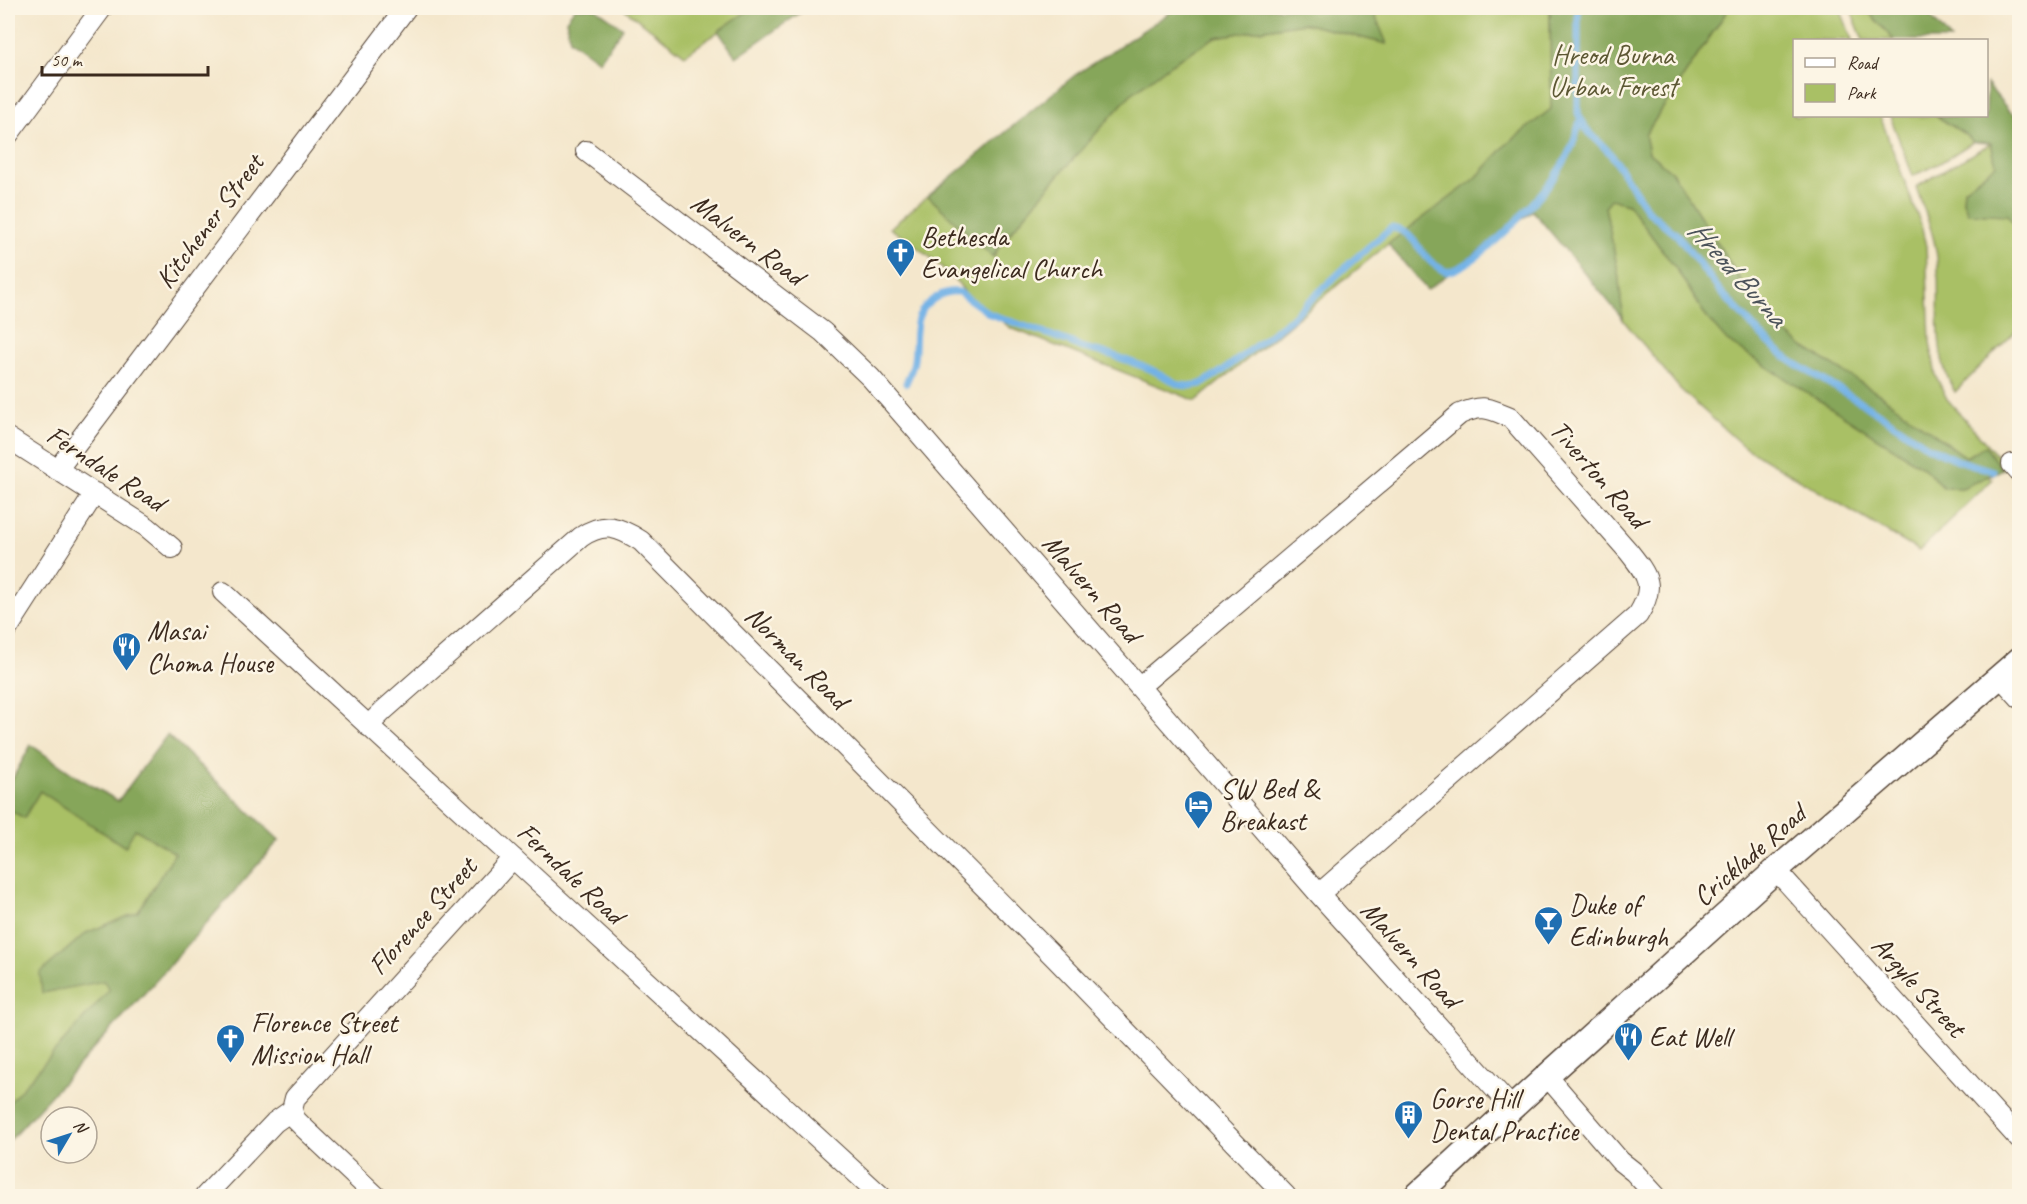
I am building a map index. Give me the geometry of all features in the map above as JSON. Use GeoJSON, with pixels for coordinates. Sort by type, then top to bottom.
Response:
{"type":"FeatureCollection","features":[{"type":"Feature","properties":{"kind":"street"},"geometry":{"type":"LineString","coordinates":[[8,135],[102,8]]}},
{"type":"Feature","properties":{"kind":"street","name":"Kitchener Street"},"geometry":{"type":"LineString","coordinates":[[57,470],[406,8]]}},
{"type":"Feature","properties":{"kind":"street","name":"Malvern Road"},"geometry":{"type":"LineString","coordinates":[[586,151],[814,326],[849,356],[908,419],[1319,894],[1512,1108]]}},
{"type":"Feature","properties":{"kind":"street","name":"Tiverton Road"},"geometry":{"type":"LineString","coordinates":[[1140,686],[1460,414],[1475,407],[1490,408],[1510,417],[1605,525],[1643,571],[1649,586],[1645,604],[1638,615],[1319,894]]}},
{"type":"Feature","properties":{"kind":"street","name":"Ferndale Road"},"geometry":{"type":"LineString","coordinates":[[8,438],[147,527],[172,548]]}},
{"type":"Feature","properties":{"kind":"street"},"geometry":{"type":"LineString","coordinates":[[8,628],[95,493]]}},
{"type":"Feature","properties":{"kind":"street","name":"Norman Road"},"geometry":{"type":"LineString","coordinates":[[368,726],[581,537],[598,528],[617,528],[628,533],[646,546],[1158,1064],[1286,1197]]}},
{"type":"Feature","properties":{"kind":"street","name":"Ferndale Road"},"geometry":{"type":"LineString","coordinates":[[223,592],[881,1197]]}},
{"type":"Feature","properties":{"kind":"street","name":"Cricklade Road"},"geometry":{"type":"LineString","coordinates":[[1416,1197],[1776,870],[2019,659]]}},
{"type":"Feature","properties":{"kind":"street"},"geometry":{"type":"LineString","coordinates":[[2000,676],[2019,698]]}},
{"type":"Feature","properties":{"kind":"street","name":"Florence Street"},"geometry":{"type":"LineString","coordinates":[[205,1197],[275,1122],[292,1110],[295,1098],[513,858]]}},
{"type":"Feature","properties":{"kind":"street","name":"Argyle Street"},"geometry":{"type":"LineString","coordinates":[[1776,870],[2019,1140]]}},
{"type":"Feature","properties":{"kind":"street"},"geometry":{"type":"LineString","coordinates":[[1547,1076],[1620,1161],[1634,1172],[1656,1197]]}},
{"type":"Feature","properties":{"kind":"street"},"geometry":{"type":"LineString","coordinates":[[292,1110],[295,1119],[376,1197]]}},
{"type":"Feature","properties":{"kind":"green space"},"geometry":{"type":"Polygon","coordinates":[[[575,8],[595,8],[623,28],[599,61],[570,40],[566,20],[575,8]]]}},
{"type":"Feature","properties":{"kind":"green space"},"geometry":{"type":"Polygon","coordinates":[[[623,8],[752,8],[685,55],[623,8]]]}},
{"type":"Feature","properties":{"kind":"green space"},"geometry":{"type":"Polygon","coordinates":[[[752,8],[807,8],[736,57],[718,31],[752,8]]]}},
{"type":"Feature","properties":{"kind":"green space"},"geometry":{"type":"Polygon","coordinates":[[[1177,8],[1372,8],[1387,44],[1303,23],[1215,37],[1171,64],[1130,95],[1051,184],[1000,245],[993,257],[928,196],[1075,75],[1177,8]]]}},
{"type":"Feature","properties":{"kind":"green space"},"geometry":{"type":"Polygon","coordinates":[[[1372,8],[1550,8],[1551,109],[1506,145],[1475,179],[1388,244],[1196,401],[1011,328],[965,293],[934,260],[890,228],[928,196],[994,257],[1000,245],[1051,184],[1130,95],[1171,64],[1215,37],[1303,23],[1386,44],[1372,8]]]}},
{"type":"Feature","properties":{"kind":"green space","name":"Hreod Burna Urban Forest"},"geometry":{"type":"Polygon","coordinates":[[[1550,8],[1729,8],[1645,135],[1649,153],[1672,172],[1761,312],[1802,346],[1882,396],[1966,457],[1985,446],[2002,470],[1962,488],[1944,488],[1923,467],[1727,341],[1707,318],[1677,270],[1628,204],[1611,199],[1605,207],[1618,271],[1623,319],[1533,211],[1427,290],[1388,244],[1475,179],[1506,145],[1551,109],[1550,8]]]}},
{"type":"Feature","properties":{"kind":"green space"},"geometry":{"type":"Polygon","coordinates":[[[1729,8],[1840,8],[1852,39],[1793,39],[1793,117],[1880,117],[1921,225],[1926,246],[1930,342],[1936,376],[1947,399],[2006,466],[2002,470],[1985,446],[1966,457],[1882,396],[1802,346],[1761,312],[1672,172],[1649,153],[1645,135],[1729,8]]]}},
{"type":"Feature","properties":{"kind":"green space"},"geometry":{"type":"Polygon","coordinates":[[[1850,8],[1865,8],[1893,39],[1863,39],[1850,8]]]}},
{"type":"Feature","properties":{"kind":"green space"},"geometry":{"type":"Polygon","coordinates":[[[1865,8],[1923,8],[1950,39],[1893,39],[1865,8]]]}},
{"type":"Feature","properties":{"kind":"green space"},"geometry":{"type":"Polygon","coordinates":[[[1988,85],[2010,112],[2019,116],[2019,231],[2007,215],[1968,213],[1963,201],[1964,189],[1996,165],[1991,143],[1973,142],[1968,136],[1938,117],[1988,117],[1988,85]]]}},
{"type":"Feature","properties":{"kind":"green space"},"geometry":{"type":"Polygon","coordinates":[[[1890,117],[1938,117],[1968,136],[1973,142],[1940,163],[1913,176],[1890,117]]]}},
{"type":"Feature","properties":{"kind":"green space"},"geometry":{"type":"Polygon","coordinates":[[[1991,143],[1996,165],[1964,189],[1963,201],[1968,213],[2007,214],[2019,231],[2020,304],[2017,308],[2019,328],[1955,392],[1942,360],[1938,326],[1936,248],[1916,187],[1991,143]]]}},
{"type":"Feature","properties":{"kind":"green space"},"geometry":{"type":"Polygon","coordinates":[[[1610,198],[1628,204],[1677,270],[1707,318],[1853,422],[1923,467],[1944,488],[1962,488],[1987,476],[1993,479],[1919,551],[1743,446],[1680,389],[1623,320],[1618,271],[1605,207],[1610,198]]]}},
{"type":"Feature","properties":{"kind":"green space"},"geometry":{"type":"Polygon","coordinates":[[[167,735],[279,840],[161,975],[42,1105],[39,1105],[39,1108],[8,1142],[8,787],[31,745],[77,777],[118,801],[167,735]]]}},
{"type":"Feature","properties":{"kind":"green space"},"geometry":{"type":"Polygon","coordinates":[[[167,735],[279,840],[161,975],[42,1105],[39,1105],[39,1108],[8,1142],[8,1104],[109,990],[104,981],[42,993],[40,973],[86,933],[138,912],[175,853],[135,829],[125,847],[40,791],[24,818],[8,809],[8,787],[31,745],[77,777],[118,801],[167,735]]]}},
{"type":"Feature","properties":{"kind":"waterway","name":"Hreod Burna"},"geometry":{"type":"LineString","coordinates":[[1578,8],[1578,113],[1585,128],[1611,154],[1648,211],[1677,235],[1720,291],[1760,334],[1791,361],[1872,409],[1927,446],[1957,460],[1993,471]]}},
{"type":"Feature","properties":{"kind":"waterway"},"geometry":{"type":"LineString","coordinates":[[906,383],[913,363],[918,317],[922,310],[940,295],[959,292],[990,314],[1080,347],[1112,355],[1150,369],[1180,385],[1201,384],[1224,370],[1289,320],[1391,228],[1409,235],[1430,261],[1447,272],[1476,257],[1509,228],[1552,180],[1570,151],[1580,121]]}},
{"type":"Feature","properties":{"kind":"place","name":"Bethesda Evangelical Church"},"geometry":{"type":"Point","coordinates":[900,278]}},
{"type":"Feature","properties":{"kind":"place","name":"Masai Choma House"},"geometry":{"type":"Point","coordinates":[126,672]}},
{"type":"Feature","properties":{"kind":"place","name":"SW Bed & Breakast"},"geometry":{"type":"Point","coordinates":[1199,830]}},
{"type":"Feature","properties":{"kind":"place","name":"Duke of Edinburgh"},"geometry":{"type":"Point","coordinates":[1548,946]}},
{"type":"Feature","properties":{"kind":"place","name":"Eat Well"},"geometry":{"type":"Point","coordinates":[1628,1062]}},
{"type":"Feature","properties":{"kind":"place","name":"Florence Street Mission Hall"},"geometry":{"type":"Point","coordinates":[230,1064]}},
{"type":"Feature","properties":{"kind":"place","name":"Gorse Hill Dental Practice"},"geometry":{"type":"Point","coordinates":[1409,1140]}}]}
